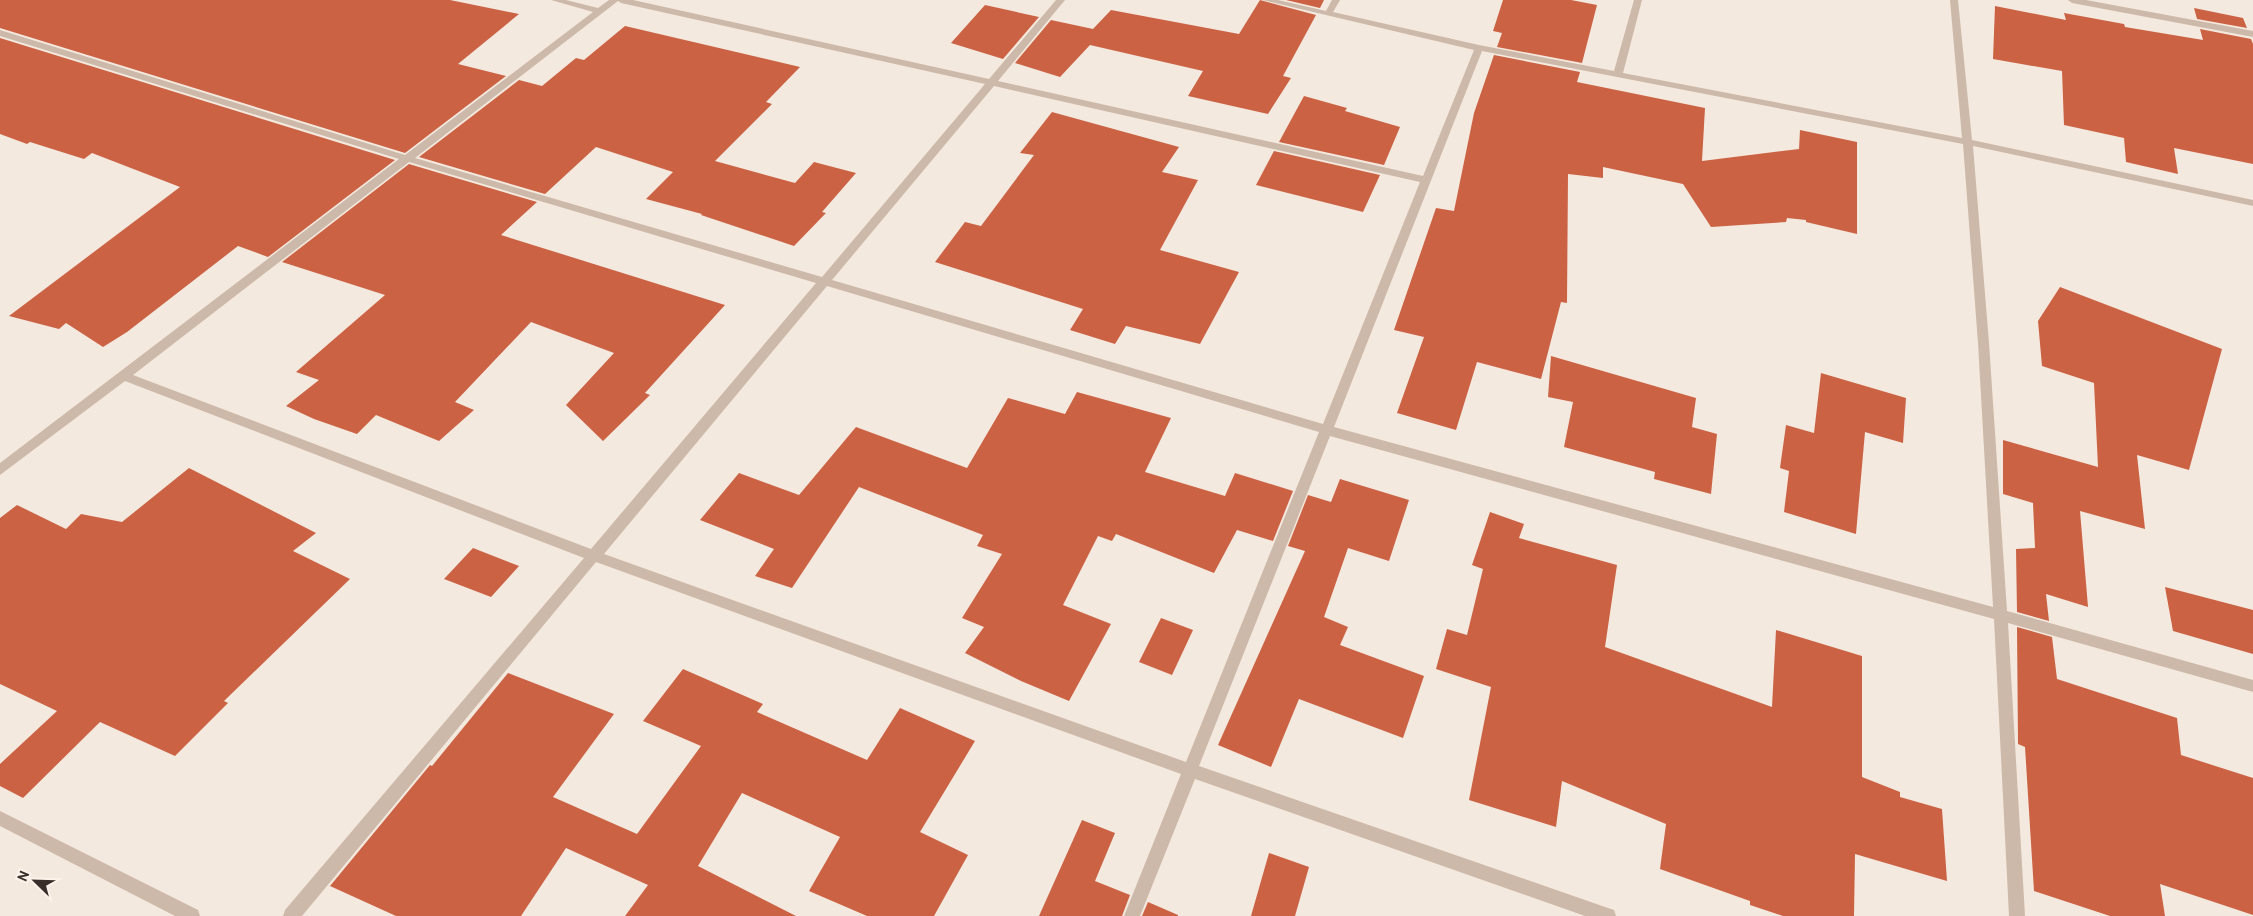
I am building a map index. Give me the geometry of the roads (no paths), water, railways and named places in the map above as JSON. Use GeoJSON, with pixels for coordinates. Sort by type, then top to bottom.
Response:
{"type":"FeatureCollection","features":[{"type":"Feature","properties":{"kind":"street"},"geometry":{"type":"LineString","coordinates":[[554,0],[600,12]]}},
{"type":"Feature","properties":{"kind":"street"},"geometry":{"type":"LineString","coordinates":[[0,470],[614,0]]}},
{"type":"Feature","properties":{"kind":"street"},"geometry":{"type":"LineString","coordinates":[[621,0],[1427,180]]}},
{"type":"Feature","properties":{"kind":"street"},"geometry":{"type":"LineString","coordinates":[[291,916],[1061,0]]}},
{"type":"Feature","properties":{"kind":"street"},"geometry":{"type":"LineString","coordinates":[[1267,0],[1480,48],[1969,142],[2253,203]]}},
{"type":"Feature","properties":{"kind":"street"},"geometry":{"type":"LineString","coordinates":[[1328,14],[1336,0]]}},
{"type":"Feature","properties":{"kind":"street"},"geometry":{"type":"LineString","coordinates":[[1618,74],[1638,0]]}},
{"type":"Feature","properties":{"kind":"street"},"geometry":{"type":"LineString","coordinates":[[1954,0],[1969,142],[2001,615],[2017,916]]}},
{"type":"Feature","properties":{"kind":"street"},"geometry":{"type":"LineString","coordinates":[[2072,0],[2253,34]]}},
{"type":"Feature","properties":{"kind":"street"},"geometry":{"type":"LineString","coordinates":[[0,33],[408,159],[1327,430],[2253,686]]}},
{"type":"Feature","properties":{"kind":"street"},"geometry":{"type":"LineString","coordinates":[[1132,916],[1480,48]]}},
{"type":"Feature","properties":{"kind":"street"},"geometry":{"type":"LineString","coordinates":[[124,376],[594,556],[1190,770],[1608,916]]}},
{"type":"Feature","properties":{"kind":"street"},"geometry":{"type":"LineString","coordinates":[[0,818],[192,916]]}}]}
